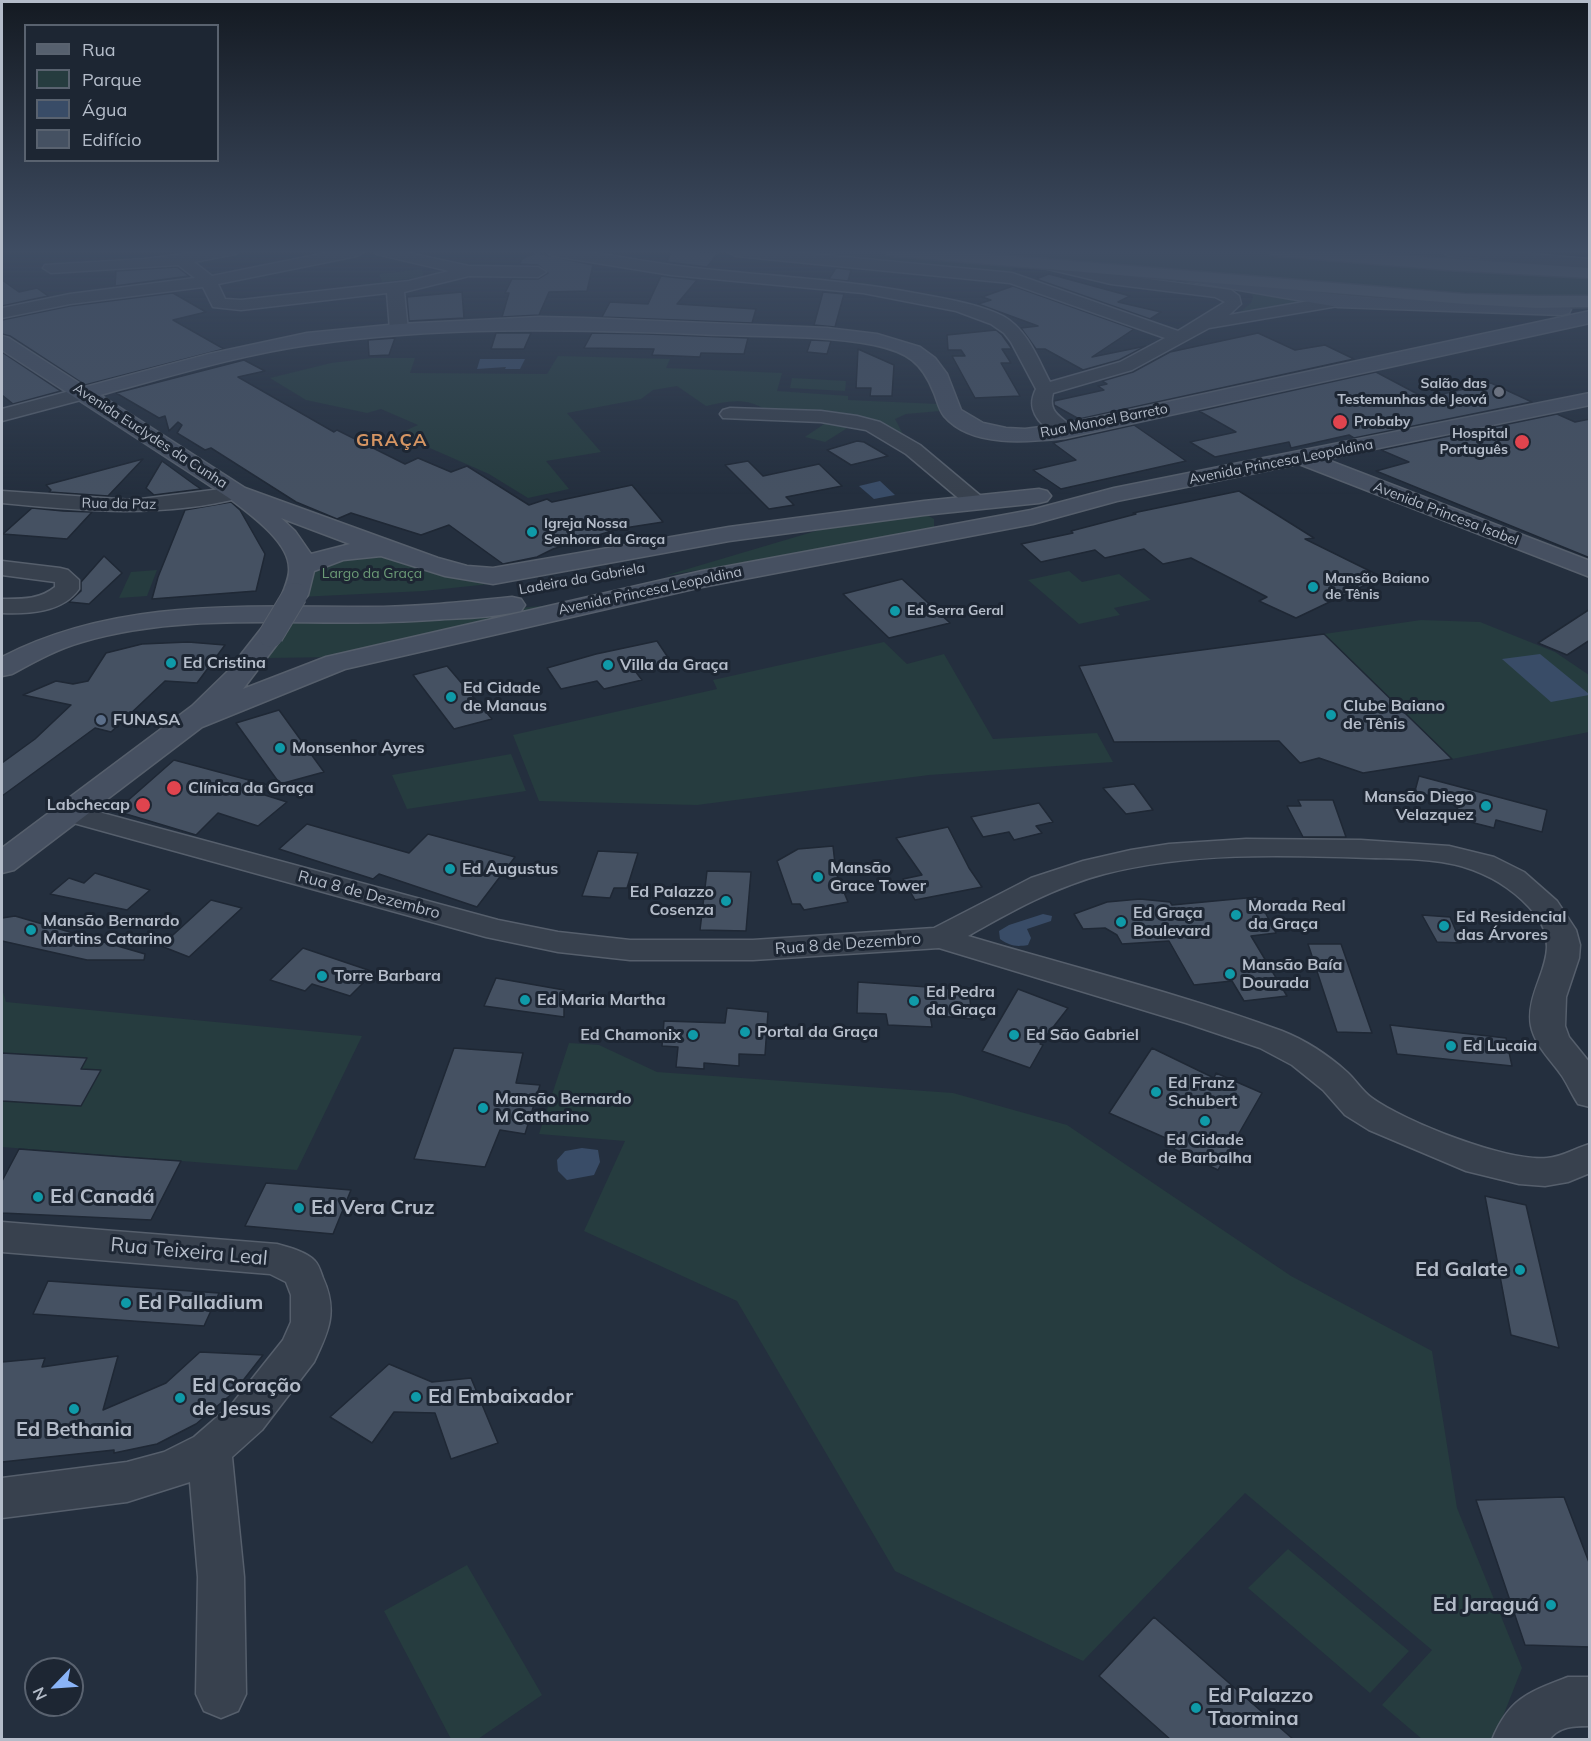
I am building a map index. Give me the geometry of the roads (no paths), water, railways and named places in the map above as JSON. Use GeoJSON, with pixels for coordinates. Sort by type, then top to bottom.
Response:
{"type":"FeatureCollection","features":[{"type":"Feature","properties":{"kind":"main road","name":"Rua Manoel Barreto"},"geometry":{"type":"LineString","coordinates":[[85,393],[209,360],[281,344],[374,332]]}},
{"type":"Feature","properties":{"kind":"main road","name":"Rua Manoel Barreto"},"geometry":{"type":"LineString","coordinates":[[756,332],[856,337],[898,346],[928,362],[937,374],[952,413],[976,428],[1006,435],[1025,436],[1065,431],[1509,332]]}},
{"type":"Feature","properties":{"kind":"main road","name":"Avenida Euclydes da Cunha"},"geometry":{"type":"LineString","coordinates":[[3,344],[85,393],[237,492]]}},
{"type":"Feature","properties":{"kind":"main road","name":"Avenida Princesa Leopoldina"},"geometry":{"type":"LineString","coordinates":[[195,720],[254,694],[336,663],[702,579],[1033,517],[1114,495],[1590,399]]}},
{"type":"Feature","properties":{"kind":"main road","name":"Avenida Princesa Isabel"},"geometry":{"type":"LineString","coordinates":[[1302,458],[1590,570]]}},
{"type":"Feature","properties":{"kind":"main road"},"geometry":{"type":"LineString","coordinates":[[237,492],[389,550]]}},
{"type":"Feature","properties":{"kind":"main road"},"geometry":{"type":"LineString","coordinates":[[2,863],[195,720],[228,690],[252,663],[271,635],[295,595],[302,567],[296,550],[288,539],[237,492]]}},
{"type":"Feature","properties":{"kind":"main road","name":"Avenida Princesa Leopoldina"},"geometry":{"type":"LineString","coordinates":[[389,550],[453,572],[473,576],[493,576],[656,546],[924,508],[1041,496],[1114,495]]}},
{"type":"Feature","properties":{"kind":"main road"},"geometry":{"type":"LineString","coordinates":[[1010,499],[1034,503],[1038,506],[1033,517]]}},
{"type":"Feature","properties":{"kind":"main road"},"geometry":{"type":"LineString","coordinates":[[924,508],[950,516],[953,521],[946,533]]}},
{"type":"Feature","properties":{"kind":"main road","name":"Ladeira da Gabriela"},"geometry":{"type":"LineString","coordinates":[[323,614],[368,606],[453,599],[584,580],[684,559],[837,520]]}},
{"type":"Feature","properties":{"kind":"main road"},"geometry":{"type":"LineString","coordinates":[[302,567],[324,556],[343,552],[389,550]]}},
{"type":"Feature","properties":{"kind":"main road","name":"Ladeira da Gabriela"},"geometry":{"type":"LineString","coordinates":[[2,668],[48,645],[98,630],[154,619],[215,615],[392,615],[464,609],[702,579]]}},
{"type":"Feature","properties":{"kind":"main road"},"geometry":{"type":"LineString","coordinates":[[2,662],[48,645]]}},
{"type":"Feature","properties":{"kind":"main road"},"geometry":{"type":"LineString","coordinates":[[252,663],[336,663]]}},
{"type":"Feature","properties":{"kind":"street"},"geometry":{"type":"LineString","coordinates":[[1013,332],[1019,339],[1045,388],[1040,403],[1042,410],[1065,431]]}},
{"type":"Feature","properties":{"kind":"street"},"geometry":{"type":"LineString","coordinates":[[1165,332],[1178,337]]}},
{"type":"Feature","properties":{"kind":"street"},"geometry":{"type":"LineString","coordinates":[[1045,388],[1114,372],[1188,332]]}},
{"type":"Feature","properties":{"kind":"street"},"geometry":{"type":"LineString","coordinates":[[2,415],[85,393]]}},
{"type":"Feature","properties":{"kind":"street"},"geometry":{"type":"LineString","coordinates":[[730,414],[816,418],[873,426],[920,456],[977,502]]}},
{"type":"Feature","properties":{"kind":"street","name":"Rua da Paz"},"geometry":{"type":"LineString","coordinates":[[2,497],[133,506],[162,504],[237,492]]}},
{"type":"Feature","properties":{"kind":"street"},"geometry":{"type":"LineString","coordinates":[[2,568],[60,575],[67,580],[67,589],[49,602],[34,606],[2,606]]}},
{"type":"Feature","properties":{"kind":"street","name":"Rua 8 de Dezembro"},"geometry":{"type":"LineString","coordinates":[[69,813],[497,930],[558,942],[630,950],[689,951],[753,950],[939,938],[1187,1011],[1272,1040],[1304,1057],[1335,1082],[1358,1106],[1382,1120],[1479,1161],[1520,1170],[1545,1172],[1568,1168],[1590,1157]]}},
{"type":"Feature","properties":{"kind":"street"},"geometry":{"type":"LineString","coordinates":[[939,938],[1018,896],[1057,879],[1111,864],[1158,855],[1258,847],[1309,847],[1431,853],[1464,859],[1499,870],[1523,886],[1551,914],[1563,938],[1564,959],[1550,1000],[1548,1025],[1555,1044],[1585,1081]]}},
{"type":"Feature","properties":{"kind":"street","name":"Rua Teixeira Leal"},"geometry":{"type":"LineString","coordinates":[[2,1237],[277,1259],[302,1272],[311,1295],[311,1322],[299,1350],[248,1417],[210,1450],[174,1468],[127,1482],[2,1498]]}},
{"type":"Feature","properties":{"kind":"street"},"geometry":{"type":"LineString","coordinates":[[210,1450],[222,1577],[221,1694]]}},
{"type":"Feature","properties":{"kind":"street"},"geometry":{"type":"LineString","coordinates":[[1517,1740],[1535,1717],[1568,1701],[1590,1702]]}},
{"type":"Feature","properties":{"kind":"water"},"geometry":{"type":"Polygon","coordinates":[[[480,359],[525,359],[520,369],[505,369],[506,367],[477,369],[480,359]]]}},
{"type":"Feature","properties":{"kind":"water"},"geometry":{"type":"Polygon","coordinates":[[[880,481],[895,495],[874,499],[859,486],[880,481]]]}},
{"type":"Feature","properties":{"kind":"water"},"geometry":{"type":"Polygon","coordinates":[[[1540,654],[1589,695],[1551,702],[1502,659],[1540,654]]]}},
{"type":"Feature","properties":{"kind":"water"},"geometry":{"type":"Polygon","coordinates":[[[1043,914],[1052,916],[1051,921],[1027,929],[1031,938],[1028,945],[1013,945],[1000,939],[999,931],[1009,925],[1043,914]]]}},
{"type":"Feature","properties":{"kind":"water"},"geometry":{"type":"Polygon","coordinates":[[[582,1148],[598,1150],[600,1162],[594,1175],[567,1180],[558,1171],[557,1160],[565,1151],[582,1148]]]}},
{"type":"Feature","properties":{"kind":"place","name":"Salão das Testemunhas de Jeová"},"geometry":{"type":"Point","coordinates":[1499,392]}},
{"type":"Feature","properties":{"kind":"place","name":"Probaby"},"geometry":{"type":"Point","coordinates":[1340,422]}},
{"type":"Feature","properties":{"kind":"place","name":"Hospital Português"},"geometry":{"type":"Point","coordinates":[1522,442]}},
{"type":"Feature","properties":{"kind":"place","name":"Igreja Nossa Senhora da Graça"},"geometry":{"type":"Point","coordinates":[532,532]}},
{"type":"Feature","properties":{"kind":"place","name":"Mansão Baiano de Tênis"},"geometry":{"type":"Point","coordinates":[1313,587]}},
{"type":"Feature","properties":{"kind":"place","name":"Ed Serra Geral"},"geometry":{"type":"Point","coordinates":[895,611]}},
{"type":"Feature","properties":{"kind":"place","name":"Ed Cristina"},"geometry":{"type":"Point","coordinates":[171,663]}},
{"type":"Feature","properties":{"kind":"place","name":"Villa da Graça"},"geometry":{"type":"Point","coordinates":[608,665]}},
{"type":"Feature","properties":{"kind":"place","name":"Ed Cidade de Manaus"},"geometry":{"type":"Point","coordinates":[451,697]}},
{"type":"Feature","properties":{"kind":"place","name":"Clube Baiano de Tênis"},"geometry":{"type":"Point","coordinates":[1331,715]}},
{"type":"Feature","properties":{"kind":"place","name":"FUNASA"},"geometry":{"type":"Point","coordinates":[101,720]}},
{"type":"Feature","properties":{"kind":"place","name":"Monsenhor Ayres"},"geometry":{"type":"Point","coordinates":[280,748]}},
{"type":"Feature","properties":{"kind":"place","name":"Clínica da Graça"},"geometry":{"type":"Point","coordinates":[174,788]}},
{"type":"Feature","properties":{"kind":"place","name":"Labchecap"},"geometry":{"type":"Point","coordinates":[143,805]}},
{"type":"Feature","properties":{"kind":"place","name":"Mansão Diego Velazquez"},"geometry":{"type":"Point","coordinates":[1486,806]}},
{"type":"Feature","properties":{"kind":"place","name":"Ed Augustus"},"geometry":{"type":"Point","coordinates":[450,869]}},
{"type":"Feature","properties":{"kind":"place","name":"Mansão Grace Tower"},"geometry":{"type":"Point","coordinates":[818,877]}},
{"type":"Feature","properties":{"kind":"place","name":"Ed Palazzo Cosenza"},"geometry":{"type":"Point","coordinates":[726,901]}},
{"type":"Feature","properties":{"kind":"place","name":"Morada Real da Graça"},"geometry":{"type":"Point","coordinates":[1236,915]}},
{"type":"Feature","properties":{"kind":"place","name":"Ed Graça Boulevard"},"geometry":{"type":"Point","coordinates":[1121,922]}},
{"type":"Feature","properties":{"kind":"place","name":"Ed Residencial das Árvores"},"geometry":{"type":"Point","coordinates":[1444,926]}},
{"type":"Feature","properties":{"kind":"place","name":"Mansão Bernardo Martins Catarino"},"geometry":{"type":"Point","coordinates":[31,930]}},
{"type":"Feature","properties":{"kind":"place","name":"Mansão Baía Dourada"},"geometry":{"type":"Point","coordinates":[1230,974]}},
{"type":"Feature","properties":{"kind":"place","name":"Torre Barbara"},"geometry":{"type":"Point","coordinates":[322,976]}},
{"type":"Feature","properties":{"kind":"place","name":"Ed Maria Martha"},"geometry":{"type":"Point","coordinates":[525,1000]}},
{"type":"Feature","properties":{"kind":"place","name":"Ed Pedra da Graça"},"geometry":{"type":"Point","coordinates":[914,1001]}},
{"type":"Feature","properties":{"kind":"place","name":"Portal da Graça"},"geometry":{"type":"Point","coordinates":[745,1032]}},
{"type":"Feature","properties":{"kind":"place","name":"Ed Chamonix"},"geometry":{"type":"Point","coordinates":[693,1035]}},
{"type":"Feature","properties":{"kind":"place","name":"Ed São Gabriel"},"geometry":{"type":"Point","coordinates":[1014,1035]}},
{"type":"Feature","properties":{"kind":"place","name":"Ed Lucaia"},"geometry":{"type":"Point","coordinates":[1451,1046]}},
{"type":"Feature","properties":{"kind":"place","name":"Ed Franz Schubert"},"geometry":{"type":"Point","coordinates":[1156,1092]}},
{"type":"Feature","properties":{"kind":"place","name":"Mansão Bernardo M Catharino"},"geometry":{"type":"Point","coordinates":[483,1108]}},
{"type":"Feature","properties":{"kind":"place","name":"Ed Cidade de Barbalha"},"geometry":{"type":"Point","coordinates":[1205,1121]}},
{"type":"Feature","properties":{"kind":"place","name":"Ed Canadá"},"geometry":{"type":"Point","coordinates":[38,1197]}},
{"type":"Feature","properties":{"kind":"place","name":"Ed Vera Cruz"},"geometry":{"type":"Point","coordinates":[299,1208]}},
{"type":"Feature","properties":{"kind":"place","name":"Ed Galate"},"geometry":{"type":"Point","coordinates":[1520,1270]}},
{"type":"Feature","properties":{"kind":"place","name":"Ed Palladium"},"geometry":{"type":"Point","coordinates":[126,1303]}},
{"type":"Feature","properties":{"kind":"place","name":"Ed Embaixador"},"geometry":{"type":"Point","coordinates":[416,1397]}},
{"type":"Feature","properties":{"kind":"place","name":"Ed Coração de Jesus"},"geometry":{"type":"Point","coordinates":[180,1398]}},
{"type":"Feature","properties":{"kind":"place","name":"Ed Bethania"},"geometry":{"type":"Point","coordinates":[74,1409]}},
{"type":"Feature","properties":{"kind":"place","name":"Ed Jaraguá"},"geometry":{"type":"Point","coordinates":[1551,1605]}},
{"type":"Feature","properties":{"kind":"place","name":"Ed Palazzo Taormina"},"geometry":{"type":"Point","coordinates":[1196,1708]}},
{"type":"Feature","properties":{"kind":"district","name":"GRAÇA"},"geometry":{"type":"Point","coordinates":[392,441]}},
{"type":"Feature","properties":{"kind":"park label","name":"Largo da Graça"},"geometry":{"type":"Point","coordinates":[372,574]}}]}
